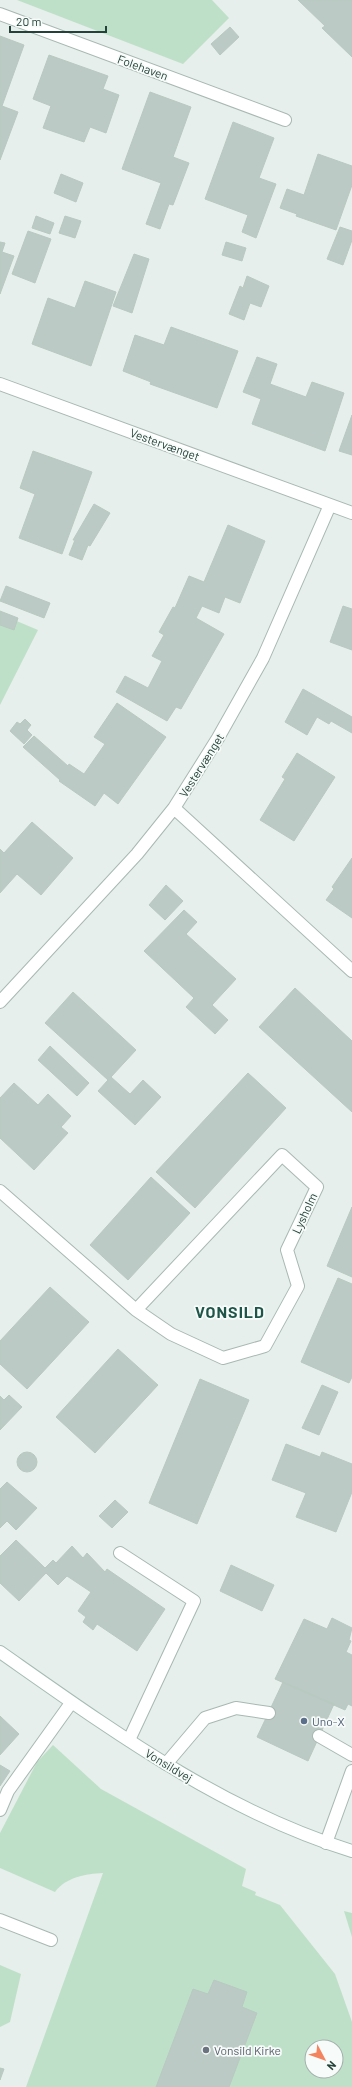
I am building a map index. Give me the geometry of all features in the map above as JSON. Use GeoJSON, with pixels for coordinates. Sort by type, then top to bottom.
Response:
{"type":"FeatureCollection","features":[{"type":"Feature","properties":{"kind":"street","name":"Folehaven"},"geometry":{"type":"LineString","coordinates":[[0,14],[285,120]]}},
{"type":"Feature","properties":{"kind":"street","name":"Vestervænget"},"geometry":{"type":"LineString","coordinates":[[0,384],[352,512]]}},
{"type":"Feature","properties":{"kind":"street","name":"Vestervænget"},"geometry":{"type":"LineString","coordinates":[[0,1002],[137,854],[174,808],[218,738],[263,658],[330,504]]}},
{"type":"Feature","properties":{"kind":"street","name":"Vestervænget"},"geometry":{"type":"LineString","coordinates":[[174,808],[352,971]]}},
{"type":"Feature","properties":{"kind":"street","name":"Lysholm"},"geometry":{"type":"LineString","coordinates":[[0,1190],[136,1310],[170,1334],[223,1358],[265,1346],[298,1286],[287,1250],[317,1186],[282,1155],[136,1310]]}},
{"type":"Feature","properties":{"kind":"street"},"geometry":{"type":"LineString","coordinates":[[120,1553],[194,1601],[129,1740]]}},
{"type":"Feature","properties":{"kind":"street","name":"Vonsildvej"},"geometry":{"type":"LineString","coordinates":[[0,1652],[71,1702],[166,1764],[248,1809],[326,1843],[352,1851]]}},
{"type":"Feature","properties":{"kind":"street"},"geometry":{"type":"LineString","coordinates":[[0,1810],[8,1791],[71,1702]]}},
{"type":"Feature","properties":{"kind":"street"},"geometry":{"type":"LineString","coordinates":[[166,1764],[205,1718],[236,1708],[269,1713]]}},
{"type":"Feature","properties":{"kind":"street"},"geometry":{"type":"LineString","coordinates":[[319,1736],[352,1755]]}},
{"type":"Feature","properties":{"kind":"street"},"geometry":{"type":"LineString","coordinates":[[326,1843],[352,1771]]}},
{"type":"Feature","properties":{"kind":"street"},"geometry":{"type":"LineString","coordinates":[[0,1920],[51,1940]]}},
{"type":"Feature","properties":{"kind":"green space"},"geometry":{"type":"Polygon","coordinates":[[[17,0],[212,0],[229,18],[183,64],[17,0]]]}},
{"type":"Feature","properties":{"kind":"green space"},"geometry":{"type":"Polygon","coordinates":[[[0,614],[38,630],[0,705],[0,614]]]}},
{"type":"Feature","properties":{"kind":"green space"},"geometry":{"type":"Polygon","coordinates":[[[53,1745],[101,1789],[246,1869],[242,1886],[256,1892],[255,1895],[280,1905],[335,1974],[352,2022],[352,2087],[26,2087],[103,1873],[77,1877],[65,1883],[55,1892],[0,1868],[0,1833],[37,1762],[53,1745]]]}},
{"type":"Feature","properties":{"kind":"green space"},"geometry":{"type":"Polygon","coordinates":[[[344,1911],[352,1913],[352,1937],[344,1911]]]}},
{"type":"Feature","properties":{"kind":"green space"},"geometry":{"type":"Polygon","coordinates":[[[0,1965],[21,1974],[10,2022],[0,2027],[0,1965]]]}},
{"type":"Feature","properties":{"kind":"building"},"geometry":{"type":"Polygon","coordinates":[[[298,0],[352,0],[352,57],[322,28],[325,26],[298,0]]]}},
{"type":"Feature","properties":{"kind":"building"},"geometry":{"type":"Polygon","coordinates":[[[230,27],[239,37],[220,55],[211,44],[230,27]]]}},
{"type":"Feature","properties":{"kind":"building"},"geometry":{"type":"Polygon","coordinates":[[[0,36],[24,45],[2,106],[18,112],[0,160],[0,36]]]}},
{"type":"Feature","properties":{"kind":"building"},"geometry":{"type":"Polygon","coordinates":[[[49,55],[108,76],[103,89],[119,95],[106,133],[90,127],[84,142],[43,128],[51,106],[33,99],[49,55]]]}},
{"type":"Feature","properties":{"kind":"building"},"geometry":{"type":"Polygon","coordinates":[[[150,92],[191,107],[173,157],[189,163],[173,205],[169,204],[160,229],[146,224],[161,183],[122,169],[150,92]]]}},
{"type":"Feature","properties":{"kind":"building"},"geometry":{"type":"Polygon","coordinates":[[[233,122],[274,138],[259,178],[276,184],[256,238],[242,232],[248,215],[205,199],[233,122]]]}},
{"type":"Feature","properties":{"kind":"building"},"geometry":{"type":"Polygon","coordinates":[[[318,154],[352,166],[352,185],[336,230],[296,216],[297,214],[280,208],[287,189],[304,195],[318,154]]]}},
{"type":"Feature","properties":{"kind":"building"},"geometry":{"type":"Polygon","coordinates":[[[61,174],[83,183],[76,202],[54,193],[61,174]]]}},
{"type":"Feature","properties":{"kind":"building"},"geometry":{"type":"Polygon","coordinates":[[[36,216],[54,223],[50,234],[32,228],[36,216]]]}},
{"type":"Feature","properties":{"kind":"building"},"geometry":{"type":"Polygon","coordinates":[[[65,216],[81,221],[75,238],[59,233],[65,216]]]}},
{"type":"Feature","properties":{"kind":"building"},"geometry":{"type":"Polygon","coordinates":[[[340,227],[352,231],[352,240],[343,265],[327,259],[340,227]]]}},
{"type":"Feature","properties":{"kind":"building"},"geometry":{"type":"Polygon","coordinates":[[[28,231],[51,239],[35,283],[12,274],[28,231]]]}},
{"type":"Feature","properties":{"kind":"building"},"geometry":{"type":"Polygon","coordinates":[[[0,242],[5,243],[2,252],[14,256],[0,294],[0,242]]]}},
{"type":"Feature","properties":{"kind":"building"},"geometry":{"type":"Polygon","coordinates":[[[226,242],[246,248],[242,261],[222,255],[226,242]]]}},
{"type":"Feature","properties":{"kind":"building"},"geometry":{"type":"Polygon","coordinates":[[[134,254],[149,259],[132,313],[113,306],[134,254]]]}},
{"type":"Feature","properties":{"kind":"building"},"geometry":{"type":"Polygon","coordinates":[[[247,276],[269,286],[261,307],[250,303],[244,320],[229,314],[240,286],[243,288],[247,276]]]}},
{"type":"Feature","properties":{"kind":"building"},"geometry":{"type":"Polygon","coordinates":[[[85,281],[116,292],[91,366],[32,344],[48,298],[75,308],[85,281]]]}},
{"type":"Feature","properties":{"kind":"building"},"geometry":{"type":"Polygon","coordinates":[[[171,327],[238,351],[217,408],[150,384],[151,382],[123,371],[135,335],[164,345],[171,327]]]}},
{"type":"Feature","properties":{"kind":"building"},"geometry":{"type":"Polygon","coordinates":[[[257,357],[277,364],[270,384],[306,397],[312,382],[344,393],[325,451],[252,424],[261,399],[243,392],[257,357]]]}},
{"type":"Feature","properties":{"kind":"building"},"geometry":{"type":"Polygon","coordinates":[[[352,415],[352,455],[339,451],[352,415]]]}},
{"type":"Feature","properties":{"kind":"building"},"geometry":{"type":"Polygon","coordinates":[[[33,451],[92,472],[62,554],[19,538],[35,494],[20,488],[33,451]]]}},
{"type":"Feature","properties":{"kind":"building"},"geometry":{"type":"Polygon","coordinates":[[[94,504],[110,513],[90,546],[88,545],[82,560],[69,555],[75,540],[73,540],[94,504]]]}},
{"type":"Feature","properties":{"kind":"building"},"geometry":{"type":"Polygon","coordinates":[[[228,525],[265,541],[240,603],[225,597],[219,613],[202,606],[196,618],[224,634],[181,709],[176,707],[167,721],[116,692],[125,676],[148,688],[162,661],[152,656],[164,635],[159,632],[173,607],[175,608],[189,576],[204,582],[228,525]]]}},
{"type":"Feature","properties":{"kind":"building"},"geometry":{"type":"Polygon","coordinates":[[[6,586],[50,603],[44,618],[0,601],[6,586]]]}},
{"type":"Feature","properties":{"kind":"building"},"geometry":{"type":"Polygon","coordinates":[[[343,606],[352,609],[352,650],[330,642],[343,606]]]}},
{"type":"Feature","properties":{"kind":"building"},"geometry":{"type":"Polygon","coordinates":[[[0,611],[18,618],[14,630],[0,625],[0,611]]]}},
{"type":"Feature","properties":{"kind":"building"},"geometry":{"type":"Polygon","coordinates":[[[303,689],[352,717],[352,733],[331,721],[329,724],[317,717],[307,735],[285,722],[303,689]]]}},
{"type":"Feature","properties":{"kind":"building"},"geometry":{"type":"Polygon","coordinates":[[[117,703],[166,737],[118,804],[104,793],[95,806],[59,781],[60,780],[23,747],[34,736],[68,766],[69,764],[84,774],[105,744],[94,737],[117,703]]]}},
{"type":"Feature","properties":{"kind":"building"},"geometry":{"type":"Polygon","coordinates":[[[25,719],[31,725],[27,730],[32,735],[24,744],[10,731],[17,722],[20,724],[25,719]]]}},
{"type":"Feature","properties":{"kind":"building"},"geometry":{"type":"Polygon","coordinates":[[[297,753],[335,777],[294,841],[260,820],[285,779],[282,777],[297,753]]]}},
{"type":"Feature","properties":{"kind":"building"},"geometry":{"type":"Polygon","coordinates":[[[32,822],[73,858],[41,895],[17,874],[0,893],[0,849],[4,853],[32,822]]]}},
{"type":"Feature","properties":{"kind":"building"},"geometry":{"type":"Polygon","coordinates":[[[352,858],[352,918],[326,900],[334,889],[332,887],[352,858]]]}},
{"type":"Feature","properties":{"kind":"building"},"geometry":{"type":"Polygon","coordinates":[[[166,885],[183,901],[165,920],[149,905],[166,885]]]}},
{"type":"Feature","properties":{"kind":"building"},"geometry":{"type":"Polygon","coordinates":[[[184,910],[197,922],[186,934],[236,979],[212,1005],[228,1020],[215,1034],[186,1007],[194,998],[144,951],[184,910]]]}},
{"type":"Feature","properties":{"kind":"building"},"geometry":{"type":"Polygon","coordinates":[[[295,988],[352,1041],[352,1112],[259,1027],[295,988]]]}},
{"type":"Feature","properties":{"kind":"building"},"geometry":{"type":"Polygon","coordinates":[[[73,992],[136,1050],[111,1077],[130,1094],[143,1080],[161,1097],[135,1125],[98,1091],[108,1080],[45,1023],[73,992]]]}},
{"type":"Feature","properties":{"kind":"building"},"geometry":{"type":"Polygon","coordinates":[[[50,1046],[89,1083],[77,1096],[38,1060],[50,1046]]]}},
{"type":"Feature","properties":{"kind":"building"},"geometry":{"type":"Polygon","coordinates":[[[248,1073],[286,1108],[195,1208],[156,1172],[248,1073]]]}},
{"type":"Feature","properties":{"kind":"building"},"geometry":{"type":"Polygon","coordinates":[[[14,1083],[38,1105],[48,1094],[71,1116],[61,1127],[68,1133],[34,1170],[0,1138],[0,1098],[14,1083]]]}},
{"type":"Feature","properties":{"kind":"building"},"geometry":{"type":"Polygon","coordinates":[[[151,1177],[190,1213],[128,1280],[90,1245],[151,1177]]]}},
{"type":"Feature","properties":{"kind":"building"},"geometry":{"type":"Polygon","coordinates":[[[352,1207],[352,1277],[327,1266],[352,1207]]]}},
{"type":"Feature","properties":{"kind":"building"},"geometry":{"type":"Polygon","coordinates":[[[338,1278],[352,1284],[352,1377],[349,1383],[301,1362],[338,1278]]]}},
{"type":"Feature","properties":{"kind":"building"},"geometry":{"type":"Polygon","coordinates":[[[50,1287],[89,1322],[27,1389],[0,1364],[0,1341],[50,1287]]]}},
{"type":"Feature","properties":{"kind":"building"},"geometry":{"type":"Polygon","coordinates":[[[118,1349],[158,1385],[95,1453],[56,1417],[118,1349]]]}},
{"type":"Feature","properties":{"kind":"building"},"geometry":{"type":"Polygon","coordinates":[[[200,1379],[249,1400],[197,1524],[149,1503],[200,1379]]]}},
{"type":"Feature","properties":{"kind":"building"},"geometry":{"type":"Polygon","coordinates":[[[322,1385],[338,1392],[319,1435],[302,1428],[322,1385]]]}},
{"type":"Feature","properties":{"kind":"building"},"geometry":{"type":"Polygon","coordinates":[[[9,1395],[22,1407],[0,1430],[0,1396],[4,1400],[9,1395]]]}},
{"type":"Feature","properties":{"kind":"building"},"geometry":{"type":"Polygon","coordinates":[[[286,1444],[320,1457],[322,1452],[352,1464],[352,1492],[336,1532],[296,1517],[306,1493],[272,1480],[286,1444]]]}},
{"type":"Feature","properties":{"kind":"building"},"geometry":{"type":"Polygon","coordinates":[[[27,1452],[34,1455],[37,1462],[34,1469],[27,1472],[20,1469],[17,1462],[20,1455],[27,1452]]]}},
{"type":"Feature","properties":{"kind":"building"},"geometry":{"type":"Polygon","coordinates":[[[7,1482],[37,1508],[16,1530],[7,1521],[0,1528],[0,1489],[7,1482]]]}},
{"type":"Feature","properties":{"kind":"building"},"geometry":{"type":"Polygon","coordinates":[[[115,1500],[128,1512],[112,1528],[99,1516],[115,1500]]]}},
{"type":"Feature","properties":{"kind":"building"},"geometry":{"type":"Polygon","coordinates":[[[16,1540],[45,1568],[53,1560],[56,1563],[72,1546],[83,1558],[87,1553],[105,1572],[107,1569],[165,1609],[137,1651],[97,1624],[93,1630],[83,1622],[86,1617],[78,1611],[91,1592],[67,1576],[58,1585],[46,1573],[19,1601],[0,1583],[0,1556],[16,1540]]]}},
{"type":"Feature","properties":{"kind":"building"},"geometry":{"type":"Polygon","coordinates":[[[231,1565],[274,1585],[262,1611],[220,1591],[231,1565]]]}},
{"type":"Feature","properties":{"kind":"building"},"geometry":{"type":"Polygon","coordinates":[[[332,1618],[352,1628],[349,1640],[351,1641],[346,1652],[352,1655],[352,1706],[348,1704],[345,1710],[275,1679],[304,1619],[327,1629],[332,1618]]]}},
{"type":"Feature","properties":{"kind":"building"},"geometry":{"type":"Polygon","coordinates":[[[283,1682],[334,1704],[308,1761],[257,1737],[283,1682]]]}},
{"type":"Feature","properties":{"kind":"building"},"geometry":{"type":"Polygon","coordinates":[[[0,1716],[19,1734],[0,1755],[0,1716]]]}},
{"type":"Feature","properties":{"kind":"building"},"geometry":{"type":"Polygon","coordinates":[[[0,1765],[10,1771],[0,1786],[0,1765]]]}},
{"type":"Feature","properties":{"kind":"building","name":"Vonsild Kirke"},"geometry":{"type":"Polygon","coordinates":[[[214,1980],[247,1992],[242,2007],[257,2013],[229,2087],[156,2087],[193,1989],[208,1994],[214,1980]]]}},
{"type":"Feature","properties":{"kind":"building"},"geometry":{"type":"Polygon","coordinates":[[[0,2068],[4,2069],[0,2080],[0,2068]]]}},
{"type":"Feature","properties":{"kind":"place","name":"Uno-X"},"geometry":{"type":"Point","coordinates":[304,1721]}},
{"type":"Feature","properties":{"kind":"place","name":"Vonsild Kirke"},"geometry":{"type":"Point","coordinates":[206,2050]}},
{"type":"Feature","properties":{"kind":"district","name":"VONSILD"},"geometry":{"type":"Point","coordinates":[230,1311]}}]}
